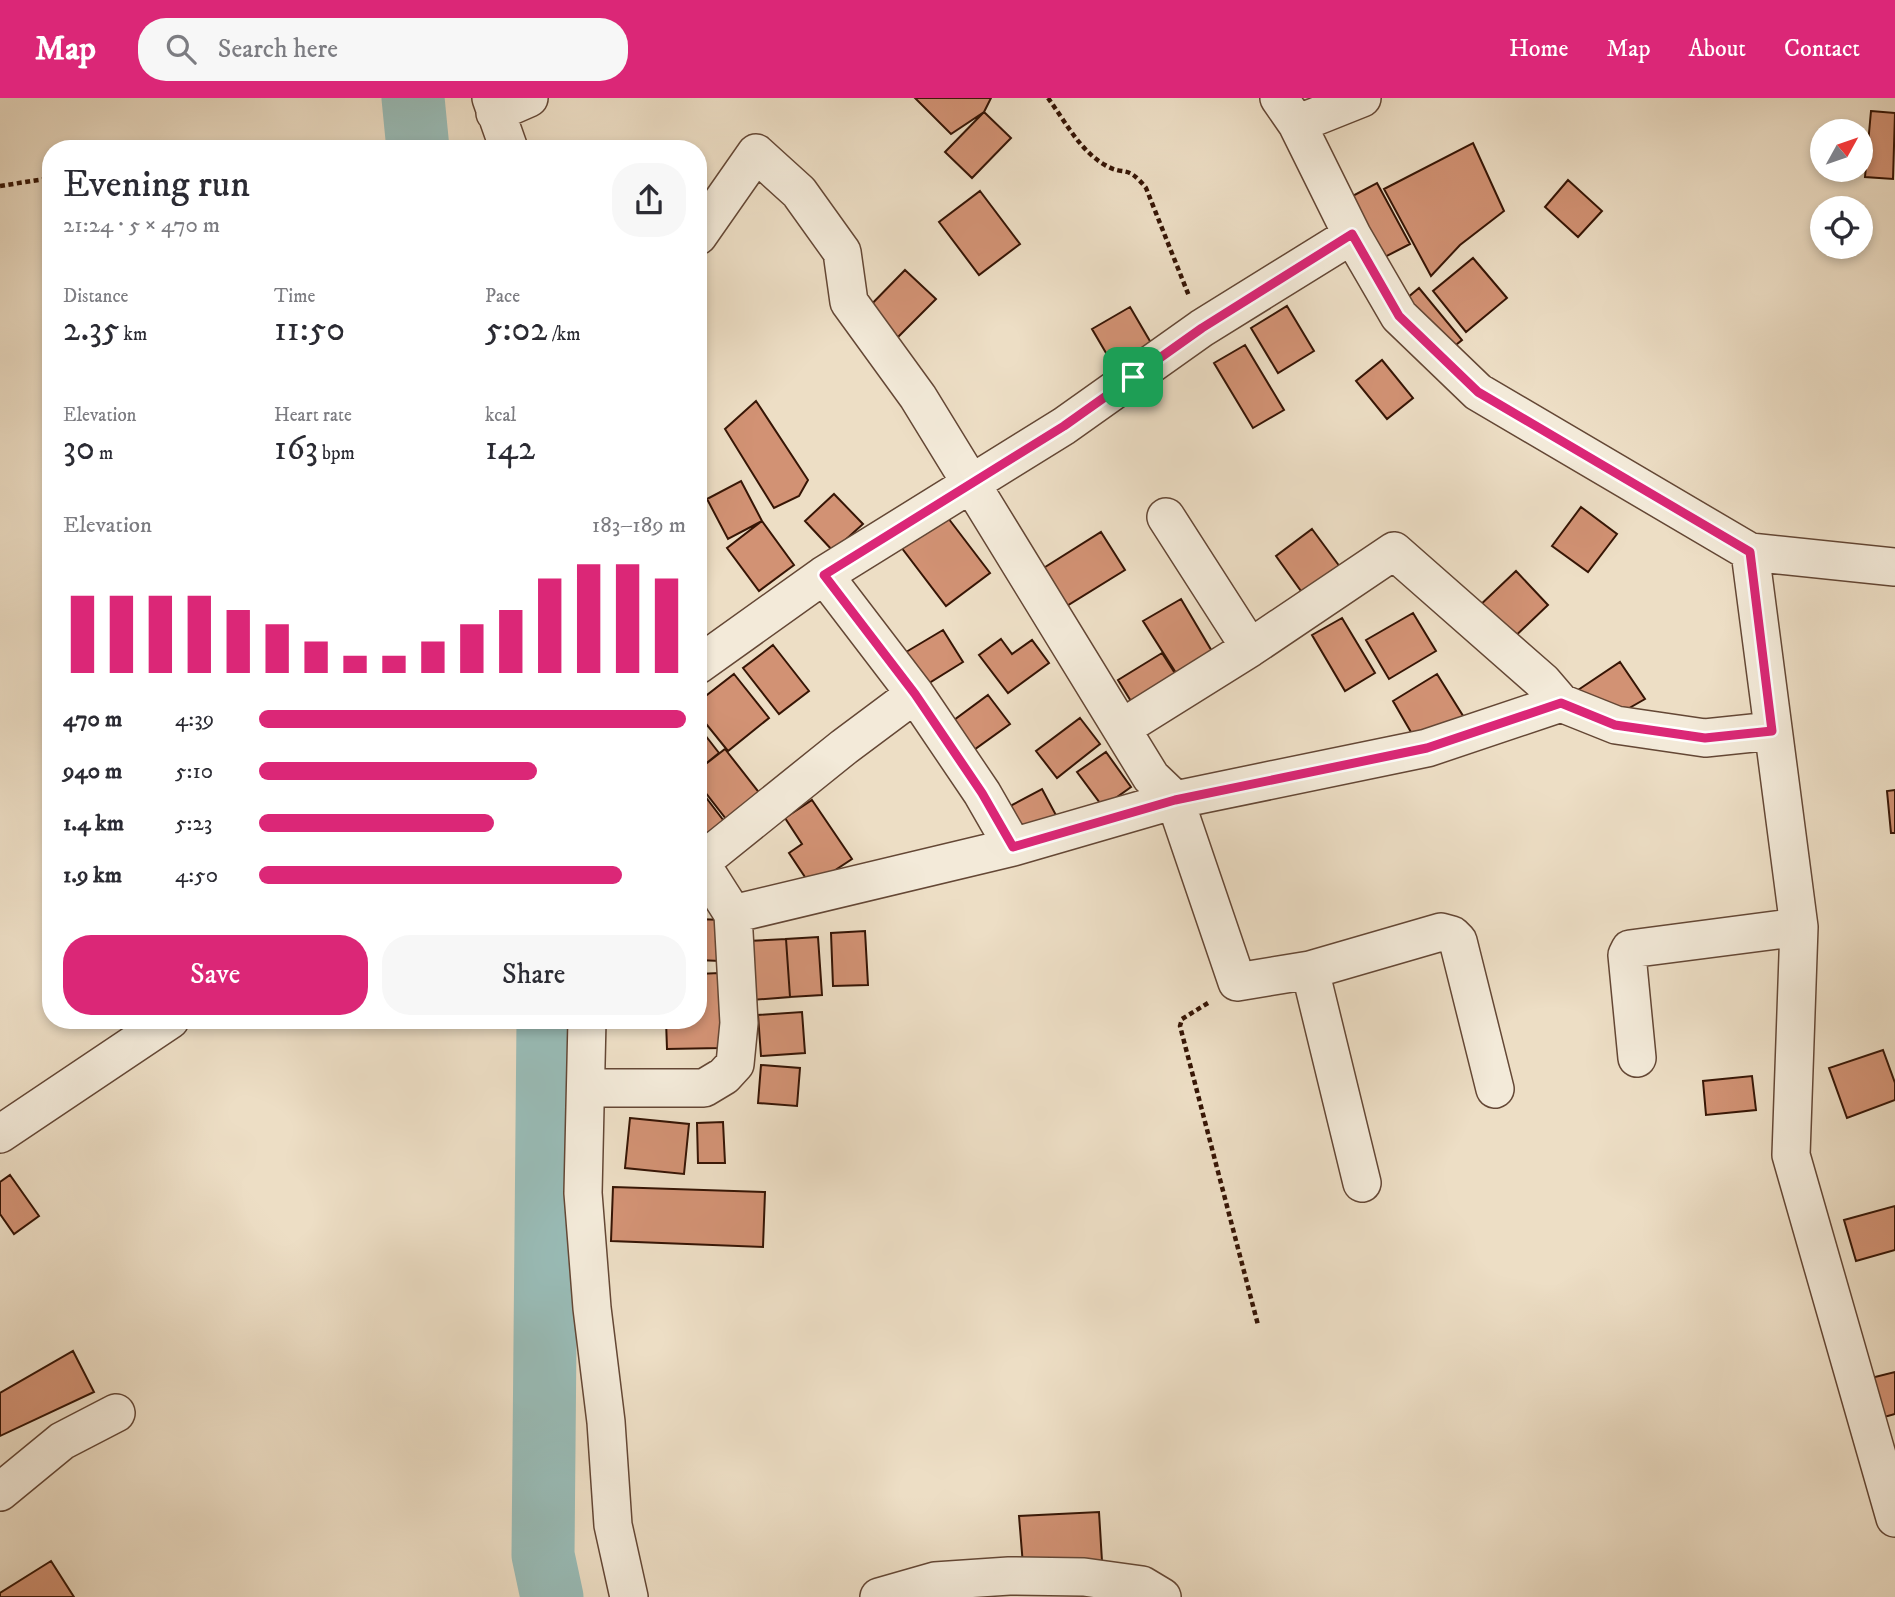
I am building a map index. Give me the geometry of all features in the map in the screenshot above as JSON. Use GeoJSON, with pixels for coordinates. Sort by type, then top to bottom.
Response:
{"type":"FeatureCollection","features":[{"type":"Feature","properties":{"kind":"street"},"geometry":{"type":"LineString","coordinates":[[506,140],[493,106],[529,98]]}},
{"type":"Feature","properties":{"kind":"street"},"geometry":{"type":"LineString","coordinates":[[1362,98],[1288,111],[1352,234],[1399,316],[1478,392],[1750,552],[1895,566]]}},
{"type":"Feature","properties":{"kind":"street"},"geometry":{"type":"LineString","coordinates":[[707,223],[757,153],[799,192],[842,252],[849,302],[918,397],[973,483],[1151,777],[1175,800],[1237,982],[1310,970],[1441,932],[1452,935],[1458,941],[1495,1089]]}},
{"type":"Feature","properties":{"kind":"street"},"geometry":{"type":"LineString","coordinates":[[707,659],[824,575],[1064,426],[1202,328],[1352,234]]}},
{"type":"Feature","properties":{"kind":"street"},"geometry":{"type":"LineString","coordinates":[[1166,517],[1250,648]]}},
{"type":"Feature","properties":{"kind":"street"},"geometry":{"type":"LineString","coordinates":[[1122,728],[1250,648],[1394,551],[1544,682],[1561,703],[1615,725],[1705,738],[1772,731]]}},
{"type":"Feature","properties":{"kind":"street"},"geometry":{"type":"LineString","coordinates":[[1750,552],[1799,927],[1791,1155],[1895,1518]]}},
{"type":"Feature","properties":{"kind":"street"},"geometry":{"type":"LineString","coordinates":[[824,575],[915,694],[982,793],[1013,847]]}},
{"type":"Feature","properties":{"kind":"street"},"geometry":{"type":"LineString","coordinates":[[707,855],[915,694]]}},
{"type":"Feature","properties":{"kind":"street"},"geometry":{"type":"LineString","coordinates":[[733,914],[1013,847],[1175,800],[1427,748],[1561,703]]}},
{"type":"Feature","properties":{"kind":"street"},"geometry":{"type":"LineString","coordinates":[[586,1088],[704,1088],[724,1076],[734,1064],[740,1023],[733,914],[707,872]]}},
{"type":"Feature","properties":{"kind":"street"},"geometry":{"type":"LineString","coordinates":[[1637,1058],[1626,955],[1630,949],[1799,927]]}},
{"type":"Feature","properties":{"kind":"street"},"geometry":{"type":"LineString","coordinates":[[1310,970],[1362,1183]]}},
{"type":"Feature","properties":{"kind":"street"},"geometry":{"type":"LineString","coordinates":[[0,1134],[157,1029]]}},
{"type":"Feature","properties":{"kind":"street"},"geometry":{"type":"LineString","coordinates":[[587,1029],[583,1193],[592,1308],[606,1422],[613,1525],[629,1597]]}},
{"type":"Feature","properties":{"kind":"street"},"geometry":{"type":"LineString","coordinates":[[0,1492],[62,1441],[116,1413]]}},
{"type":"Feature","properties":{"kind":"street"},"geometry":{"type":"LineString","coordinates":[[880,1597],[934,1581],[1009,1576],[1084,1577],[1142,1585],[1162,1597]]}},
{"type":"Feature","properties":{"kind":"path"},"geometry":{"type":"LineString","coordinates":[[1048,98],[1085,149],[1106,166],[1135,174],[1146,188],[1202,328]]}},
{"type":"Feature","properties":{"kind":"path"},"geometry":{"type":"LineString","coordinates":[[0,186],[42,179]]}},
{"type":"Feature","properties":{"kind":"path"},"geometry":{"type":"LineString","coordinates":[[1237,982],[1182,1019],[1180,1026],[1258,1325]]}},
{"type":"Feature","properties":{"kind":"building"},"geometry":{"type":"Polygon","coordinates":[[[915,98],[991,98],[984,112],[951,134],[915,98]]]}},
{"type":"Feature","properties":{"kind":"building"},"geometry":{"type":"Polygon","coordinates":[[[1871,111],[1895,113],[1893,179],[1873,178],[1873,119],[1870,119],[1871,111]]]}},
{"type":"Feature","properties":{"kind":"building"},"geometry":{"type":"Polygon","coordinates":[[[984,112],[1011,138],[972,178],[945,152],[984,112]]]}},
{"type":"Feature","properties":{"kind":"building"},"geometry":{"type":"Polygon","coordinates":[[[1473,143],[1504,211],[1460,245],[1431,276],[1384,189],[1473,143]]]}},
{"type":"Feature","properties":{"kind":"building"},"geometry":{"type":"Polygon","coordinates":[[[1568,180],[1602,211],[1578,237],[1545,207],[1568,180]]]}},
{"type":"Feature","properties":{"kind":"building"},"geometry":{"type":"Polygon","coordinates":[[[1377,183],[1410,244],[1377,261],[1345,200],[1377,183]]]}},
{"type":"Feature","properties":{"kind":"building"},"geometry":{"type":"Polygon","coordinates":[[[980,191],[1020,244],[979,275],[939,222],[980,191]]]}},
{"type":"Feature","properties":{"kind":"building"},"geometry":{"type":"Polygon","coordinates":[[[1473,258],[1507,298],[1466,332],[1433,291],[1473,258]]]}},
{"type":"Feature","properties":{"kind":"building"},"geometry":{"type":"Polygon","coordinates":[[[905,270],[936,299],[889,346],[860,316],[905,270]]]}},
{"type":"Feature","properties":{"kind":"building"},"geometry":{"type":"Polygon","coordinates":[[[1419,288],[1462,340],[1442,356],[1400,304],[1419,288]]]}},
{"type":"Feature","properties":{"kind":"building"},"geometry":{"type":"Polygon","coordinates":[[[1287,306],[1314,351],[1278,373],[1251,328],[1287,306]]]}},
{"type":"Feature","properties":{"kind":"building"},"geometry":{"type":"Polygon","coordinates":[[[1130,307],[1154,348],[1116,370],[1092,329],[1130,307]]]}},
{"type":"Feature","properties":{"kind":"building"},"geometry":{"type":"Polygon","coordinates":[[[1245,345],[1284,410],[1253,428],[1214,363],[1245,345]]]}},
{"type":"Feature","properties":{"kind":"building"},"geometry":{"type":"Polygon","coordinates":[[[1382,360],[1413,398],[1387,419],[1356,381],[1382,360]]]}},
{"type":"Feature","properties":{"kind":"building"},"geometry":{"type":"Polygon","coordinates":[[[756,401],[808,480],[799,496],[774,508],[725,429],[756,401]]]}},
{"type":"Feature","properties":{"kind":"building"},"geometry":{"type":"Polygon","coordinates":[[[741,481],[762,521],[728,539],[707,499],[741,481]]]}},
{"type":"Feature","properties":{"kind":"building"},"geometry":{"type":"Polygon","coordinates":[[[834,494],[863,524],[833,551],[805,521],[834,494]]]}},
{"type":"Feature","properties":{"kind":"building"},"geometry":{"type":"Polygon","coordinates":[[[1581,507],[1617,534],[1588,572],[1552,546],[1581,507]]]}},
{"type":"Feature","properties":{"kind":"building"},"geometry":{"type":"Polygon","coordinates":[[[945,514],[990,573],[946,606],[901,547],[945,514]]]}},
{"type":"Feature","properties":{"kind":"building"},"geometry":{"type":"Polygon","coordinates":[[[762,521],[794,565],[759,591],[727,548],[762,521]]]}},
{"type":"Feature","properties":{"kind":"building"},"geometry":{"type":"Polygon","coordinates":[[[1312,529],[1343,571],[1306,598],[1276,556],[1312,529]]]}},
{"type":"Feature","properties":{"kind":"building"},"geometry":{"type":"Polygon","coordinates":[[[1101,532],[1125,570],[1065,607],[1042,569],[1101,532]]]}},
{"type":"Feature","properties":{"kind":"building"},"geometry":{"type":"Polygon","coordinates":[[[1516,571],[1548,605],[1508,643],[1476,609],[1516,571]]]}},
{"type":"Feature","properties":{"kind":"building"},"geometry":{"type":"Polygon","coordinates":[[[1181,599],[1213,653],[1178,676],[1143,621],[1181,599]]]}},
{"type":"Feature","properties":{"kind":"building"},"geometry":{"type":"Polygon","coordinates":[[[1413,613],[1436,651],[1389,679],[1366,640],[1413,613]]]}},
{"type":"Feature","properties":{"kind":"building"},"geometry":{"type":"Polygon","coordinates":[[[1342,618],[1375,673],[1345,691],[1312,635],[1342,618]]]}},
{"type":"Feature","properties":{"kind":"building"},"geometry":{"type":"Polygon","coordinates":[[[943,630],[963,662],[921,688],[901,655],[943,630]]]}},
{"type":"Feature","properties":{"kind":"building"},"geometry":{"type":"Polygon","coordinates":[[[1001,639],[1012,654],[1032,640],[1049,663],[1008,693],[979,655],[1001,639]]]}},
{"type":"Feature","properties":{"kind":"building"},"geometry":{"type":"Polygon","coordinates":[[[773,645],[809,691],[779,714],[743,668],[773,645]]]}},
{"type":"Feature","properties":{"kind":"building"},"geometry":{"type":"Polygon","coordinates":[[[1162,653],[1178,678],[1134,706],[1118,680],[1162,653]]]}},
{"type":"Feature","properties":{"kind":"building"},"geometry":{"type":"Polygon","coordinates":[[[1620,662],[1645,699],[1610,719],[1578,690],[1620,662]]]}},
{"type":"Feature","properties":{"kind":"building"},"geometry":{"type":"Polygon","coordinates":[[[734,674],[769,718],[728,751],[707,725],[707,695],[734,674]]]}},
{"type":"Feature","properties":{"kind":"building"},"geometry":{"type":"Polygon","coordinates":[[[1437,674],[1465,719],[1419,746],[1393,701],[1437,674]]]}},
{"type":"Feature","properties":{"kind":"building"},"geometry":{"type":"Polygon","coordinates":[[[988,695],[1010,724],[971,752],[950,723],[988,695]]]}},
{"type":"Feature","properties":{"kind":"building"},"geometry":{"type":"Polygon","coordinates":[[[1080,718],[1100,744],[1057,778],[1036,751],[1080,718]]]}},
{"type":"Feature","properties":{"kind":"building"},"geometry":{"type":"Polygon","coordinates":[[[707,738],[719,753],[707,763],[707,738]]]}},
{"type":"Feature","properties":{"kind":"building"},"geometry":{"type":"Polygon","coordinates":[[[725,749],[764,799],[730,824],[707,795],[707,763],[725,749]]]}},
{"type":"Feature","properties":{"kind":"building"},"geometry":{"type":"Polygon","coordinates":[[[1106,752],[1131,787],[1103,807],[1077,772],[1106,752]]]}},
{"type":"Feature","properties":{"kind":"building"},"geometry":{"type":"Polygon","coordinates":[[[1042,789],[1057,817],[1014,840],[999,812],[1042,789]]]}},
{"type":"Feature","properties":{"kind":"building"},"geometry":{"type":"Polygon","coordinates":[[[1895,790],[1895,833],[1891,833],[1887,791],[1895,790]]]}},
{"type":"Feature","properties":{"kind":"building"},"geometry":{"type":"Polygon","coordinates":[[[707,799],[730,829],[707,845],[707,799]]]}},
{"type":"Feature","properties":{"kind":"building"},"geometry":{"type":"Polygon","coordinates":[[[812,800],[852,859],[811,886],[789,853],[802,844],[785,818],[812,800]]]}},
{"type":"Feature","properties":{"kind":"building"},"geometry":{"type":"Polygon","coordinates":[[[707,919],[722,920],[720,961],[707,960],[707,919]]]}},
{"type":"Feature","properties":{"kind":"building"},"geometry":{"type":"Polygon","coordinates":[[[865,931],[868,985],[833,986],[831,933],[865,931]]]}},
{"type":"Feature","properties":{"kind":"building"},"geometry":{"type":"Polygon","coordinates":[[[818,937],[822,995],[790,997],[786,939],[818,937]]]}},
{"type":"Feature","properties":{"kind":"building"},"geometry":{"type":"Polygon","coordinates":[[[786,939],[790,997],[751,1000],[747,941],[786,939]]]}},
{"type":"Feature","properties":{"kind":"building"},"geometry":{"type":"Polygon","coordinates":[[[719,973],[721,1048],[667,1049],[666,1029],[707,1029],[707,974],[719,973]]]}},
{"type":"Feature","properties":{"kind":"building"},"geometry":{"type":"Polygon","coordinates":[[[802,1012],[805,1053],[761,1056],[758,1015],[802,1012]]]}},
{"type":"Feature","properties":{"kind":"building"},"geometry":{"type":"Polygon","coordinates":[[[1883,1050],[1895,1083],[1895,1100],[1847,1118],[1829,1068],[1883,1050]]]}},
{"type":"Feature","properties":{"kind":"building"},"geometry":{"type":"Polygon","coordinates":[[[761,1065],[800,1068],[797,1106],[758,1103],[761,1065]]]}},
{"type":"Feature","properties":{"kind":"building"},"geometry":{"type":"Polygon","coordinates":[[[1752,1076],[1756,1110],[1706,1115],[1703,1081],[1752,1076]]]}},
{"type":"Feature","properties":{"kind":"building"},"geometry":{"type":"Polygon","coordinates":[[[630,1118],[689,1124],[684,1174],[625,1168],[630,1118]]]}},
{"type":"Feature","properties":{"kind":"building"},"geometry":{"type":"Polygon","coordinates":[[[723,1122],[725,1163],[698,1163],[697,1123],[723,1122]]]}},
{"type":"Feature","properties":{"kind":"building"},"geometry":{"type":"Polygon","coordinates":[[[10,1175],[39,1216],[14,1234],[0,1214],[0,1182],[10,1175]]]}},
{"type":"Feature","properties":{"kind":"building"},"geometry":{"type":"Polygon","coordinates":[[[613,1187],[765,1192],[763,1247],[611,1241],[613,1187]]]}},
{"type":"Feature","properties":{"kind":"building"},"geometry":{"type":"Polygon","coordinates":[[[1895,1206],[1895,1250],[1856,1261],[1844,1220],[1895,1206]]]}},
{"type":"Feature","properties":{"kind":"building"},"geometry":{"type":"Polygon","coordinates":[[[73,1351],[94,1392],[0,1436],[0,1393],[73,1351]]]}},
{"type":"Feature","properties":{"kind":"building"},"geometry":{"type":"Polygon","coordinates":[[[1895,1372],[1895,1414],[1877,1419],[1867,1379],[1895,1372]]]}},
{"type":"Feature","properties":{"kind":"building"},"geometry":{"type":"Polygon","coordinates":[[[1099,1512],[1102,1561],[1023,1565],[1019,1516],[1099,1512]]]}},
{"type":"Feature","properties":{"kind":"building"},"geometry":{"type":"Polygon","coordinates":[[[51,1561],[74,1597],[0,1597],[0,1593],[51,1561]]]}},
{"type":"Feature","properties":{"kind":"waterway"},"geometry":{"type":"LineString","coordinates":[[413,98],[417,140]]}},
{"type":"Feature","properties":{"kind":"waterway"},"geometry":{"type":"LineString","coordinates":[[548,1029],[543,1555],[552,1597]]}},
{"type":"Feature","properties":{"kind":"route"},"geometry":{"type":"LineString","coordinates":[[1352,234],[1399,316],[1478,392],[1750,552],[1772,731],[1705,738],[1615,725],[1561,703],[1427,748],[1175,800],[1013,847],[982,793],[915,694],[824,575],[1064,426],[1133,377],[1202,328],[1352,234]]}}]}
